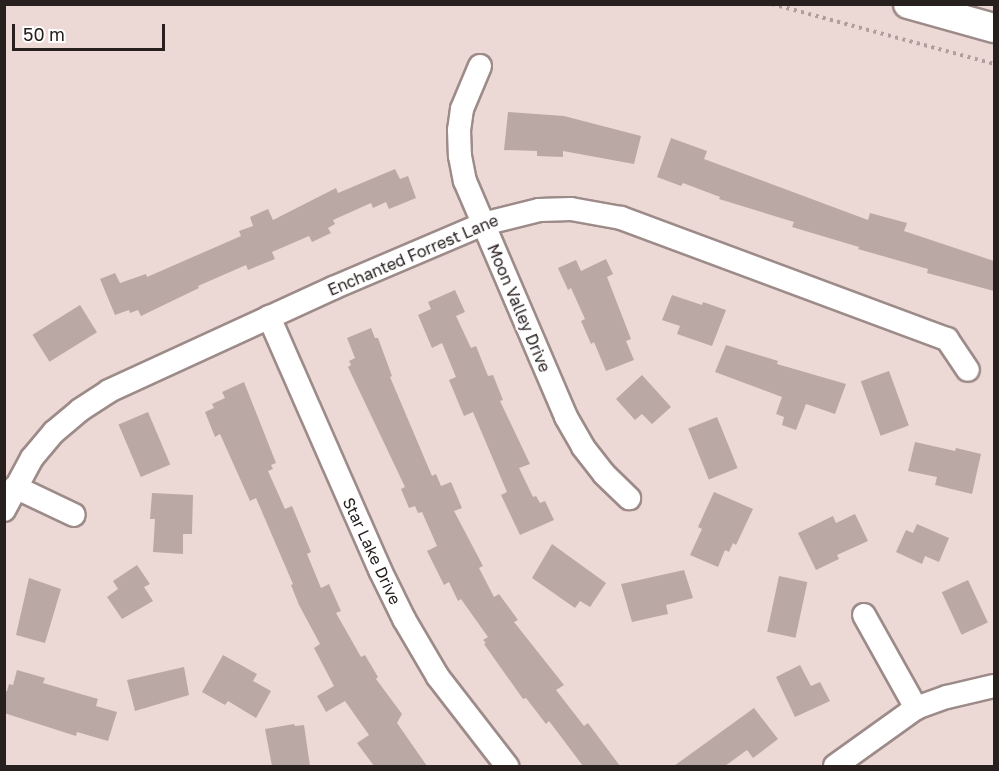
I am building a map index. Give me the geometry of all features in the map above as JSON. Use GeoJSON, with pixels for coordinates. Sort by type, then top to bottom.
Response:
{"type":"FeatureCollection","features":[{"type":"Feature","properties":{"kind":"main road"},"geometry":{"type":"LineString","coordinates":[[908,4],[994,28]]}},
{"type":"Feature","properties":{"kind":"street","name":"Moon Valley Drive"},"geometry":{"type":"LineString","coordinates":[[480,66],[462,109],[459,130],[460,156],[465,181],[566,417],[583,447],[604,474],[629,498]]}},
{"type":"Feature","properties":{"kind":"street","name":"Enchanted Forrest Lane"},"geometry":{"type":"LineString","coordinates":[[4,510],[15,487],[40,450],[80,410],[108,391],[269,317],[483,224],[539,210],[571,209],[621,218],[947,339],[968,369]]}},
{"type":"Feature","properties":{"kind":"street","name":"Star Lake Drive"},"geometry":{"type":"LineString","coordinates":[[269,317],[380,570],[404,619],[438,677],[507,766]]}},
{"type":"Feature","properties":{"kind":"street"},"geometry":{"type":"LineString","coordinates":[[15,487],[74,515]]}},
{"type":"Feature","properties":{"kind":"street"},"geometry":{"type":"LineString","coordinates":[[864,615],[916,708]]}},
{"type":"Feature","properties":{"kind":"street"},"geometry":{"type":"LineString","coordinates":[[836,766],[916,708],[947,697],[994,686]]}},
{"type":"Feature","properties":{"kind":"path"},"geometry":{"type":"LineString","coordinates":[[772,4],[994,64]]}},
{"type":"Feature","properties":{"kind":"building"},"geometry":{"type":"Polygon","coordinates":[[[508,112],[564,116],[641,136],[634,164],[563,151],[563,157],[537,156],[537,151],[504,150],[508,112]]]}},
{"type":"Feature","properties":{"kind":"building"},"geometry":{"type":"Polygon","coordinates":[[[671,138],[707,151],[704,159],[868,220],[870,213],[907,223],[904,231],[994,261],[994,291],[927,273],[928,269],[792,227],[794,222],[719,199],[720,197],[683,183],[681,186],[657,177],[671,138]]]}},
{"type":"Feature","properties":{"kind":"building"},"geometry":{"type":"Polygon","coordinates":[[[395,169],[400,179],[408,176],[416,198],[389,209],[386,202],[373,208],[371,203],[333,220],[335,224],[328,228],[331,233],[312,242],[309,236],[272,252],[275,259],[248,270],[246,265],[198,286],[199,288],[141,316],[138,310],[130,313],[129,310],[115,315],[100,279],[115,273],[120,283],[146,274],[147,277],[241,236],[239,231],[253,226],[250,217],[268,209],[273,220],[336,188],[338,193],[395,169]]]}},
{"type":"Feature","properties":{"kind":"building"},"geometry":{"type":"Polygon","coordinates":[[[606,259],[613,274],[607,277],[631,339],[626,341],[634,360],[606,371],[594,342],[591,344],[581,321],[585,319],[571,288],[568,290],[558,268],[576,260],[581,271],[606,259]]]}},
{"type":"Feature","properties":{"kind":"building"},"geometry":{"type":"Polygon","coordinates":[[[455,290],[465,312],[456,316],[471,348],[476,346],[488,376],[493,375],[503,400],[500,401],[530,464],[519,468],[533,497],[536,496],[540,503],[545,501],[554,520],[520,535],[501,495],[507,492],[473,412],[464,416],[449,380],[456,377],[442,343],[432,348],[418,315],[431,309],[428,302],[455,290]]]}},
{"type":"Feature","properties":{"kind":"building"},"geometry":{"type":"Polygon","coordinates":[[[672,295],[726,310],[712,346],[677,334],[680,326],[662,320],[672,295]]]}},
{"type":"Feature","properties":{"kind":"building"},"geometry":{"type":"Polygon","coordinates":[[[80,305],[97,332],[49,362],[33,335],[80,305]]]}},
{"type":"Feature","properties":{"kind":"building"},"geometry":{"type":"Polygon","coordinates":[[[371,328],[375,338],[378,338],[392,376],[390,377],[432,476],[436,474],[441,486],[451,482],[462,508],[454,511],[483,566],[479,568],[494,597],[499,594],[518,620],[514,622],[564,685],[556,690],[584,726],[588,723],[620,766],[583,766],[549,721],[546,724],[526,698],[523,699],[484,644],[486,643],[483,640],[488,637],[461,599],[458,601],[449,582],[444,585],[427,551],[437,546],[422,512],[418,513],[415,506],[409,508],[401,489],[405,487],[348,367],[351,365],[349,361],[355,358],[347,338],[371,328]]]}},
{"type":"Feature","properties":{"kind":"building"},"geometry":{"type":"Polygon","coordinates":[[[726,345],[778,361],[777,364],[846,384],[835,414],[806,404],[796,430],[782,425],[784,417],[776,414],[782,397],[715,372],[726,345]]]}},
{"type":"Feature","properties":{"kind":"building"},"geometry":{"type":"Polygon","coordinates":[[[889,371],[909,426],[881,436],[861,381],[889,371]]]}},
{"type":"Feature","properties":{"kind":"building"},"geometry":{"type":"Polygon","coordinates":[[[642,375],[671,407],[652,424],[642,414],[635,420],[616,399],[642,375]]]}},
{"type":"Feature","properties":{"kind":"building"},"geometry":{"type":"Polygon","coordinates":[[[244,382],[276,463],[271,465],[273,469],[268,471],[285,509],[292,506],[311,552],[307,554],[321,588],[329,584],[341,611],[336,613],[361,657],[365,655],[378,677],[376,679],[402,714],[397,723],[427,766],[374,766],[357,743],[369,735],[345,701],[326,712],[317,696],[334,686],[314,648],[320,644],[299,605],[291,585],[293,584],[256,498],[250,501],[220,434],[215,437],[205,412],[214,408],[212,404],[225,398],[222,392],[244,382]]]}},
{"type":"Feature","properties":{"kind":"building"},"geometry":{"type":"Polygon","coordinates":[[[148,412],[170,464],[141,477],[119,425],[148,412]]]}},
{"type":"Feature","properties":{"kind":"building"},"geometry":{"type":"Polygon","coordinates":[[[717,417],[738,468],[709,480],[688,429],[717,417]]]}},
{"type":"Feature","properties":{"kind":"building"},"geometry":{"type":"Polygon","coordinates":[[[915,442],[981,454],[972,494],[935,485],[937,477],[908,471],[915,442]]]}},
{"type":"Feature","properties":{"kind":"building"},"geometry":{"type":"Polygon","coordinates":[[[714,492],[753,509],[736,545],[733,543],[729,552],[725,550],[718,567],[690,555],[702,529],[698,527],[714,492]]]}},
{"type":"Feature","properties":{"kind":"building"},"geometry":{"type":"Polygon","coordinates":[[[152,493],[193,495],[192,534],[183,534],[183,554],[153,552],[155,519],[150,519],[152,493]]]}},
{"type":"Feature","properties":{"kind":"building"},"geometry":{"type":"Polygon","coordinates":[[[855,514],[868,541],[837,555],[839,559],[816,570],[798,533],[833,516],[836,523],[855,514]]]}},
{"type":"Feature","properties":{"kind":"building"},"geometry":{"type":"Polygon","coordinates":[[[917,524],[949,538],[939,562],[925,556],[922,564],[896,552],[906,530],[913,533],[917,524]]]}},
{"type":"Feature","properties":{"kind":"building"},"geometry":{"type":"Polygon","coordinates":[[[552,544],[606,583],[590,607],[580,601],[575,608],[532,578],[552,544]]]}},
{"type":"Feature","properties":{"kind":"building"},"geometry":{"type":"Polygon","coordinates":[[[137,565],[150,584],[144,587],[153,601],[122,619],[107,597],[118,589],[113,581],[137,565]]]}},
{"type":"Feature","properties":{"kind":"building"},"geometry":{"type":"Polygon","coordinates":[[[684,570],[693,598],[666,605],[668,614],[632,622],[621,584],[684,570]]]}},
{"type":"Feature","properties":{"kind":"building"},"geometry":{"type":"Polygon","coordinates":[[[779,576],[807,582],[796,638],[767,632],[779,576]]]}},
{"type":"Feature","properties":{"kind":"building"},"geometry":{"type":"Polygon","coordinates":[[[29,578],[61,589],[45,643],[16,635],[29,578]]]}},
{"type":"Feature","properties":{"kind":"building"},"geometry":{"type":"Polygon","coordinates":[[[968,580],[988,623],[962,635],[942,592],[968,580]]]}},
{"type":"Feature","properties":{"kind":"building"},"geometry":{"type":"Polygon","coordinates":[[[223,655],[257,674],[253,681],[271,691],[256,718],[228,701],[225,705],[202,692],[223,655]]]}},
{"type":"Feature","properties":{"kind":"building"},"geometry":{"type":"Polygon","coordinates":[[[800,665],[811,686],[820,682],[830,701],[795,717],[776,677],[800,665]]]}},
{"type":"Feature","properties":{"kind":"building"},"geometry":{"type":"Polygon","coordinates":[[[184,667],[189,695],[135,711],[127,680],[184,667]]]}},
{"type":"Feature","properties":{"kind":"building"},"geometry":{"type":"Polygon","coordinates":[[[17,670],[45,678],[43,683],[98,699],[96,706],[117,712],[108,741],[77,732],[76,736],[4,713],[4,691],[7,691],[9,684],[13,685],[17,670]]]}},
{"type":"Feature","properties":{"kind":"building"},"geometry":{"type":"Polygon","coordinates":[[[754,708],[778,739],[753,758],[747,750],[725,766],[674,766],[754,708]]]}},
{"type":"Feature","properties":{"kind":"building"},"geometry":{"type":"Polygon","coordinates":[[[294,724],[295,726],[304,725],[310,766],[272,766],[265,729],[294,724]]]}}]}
